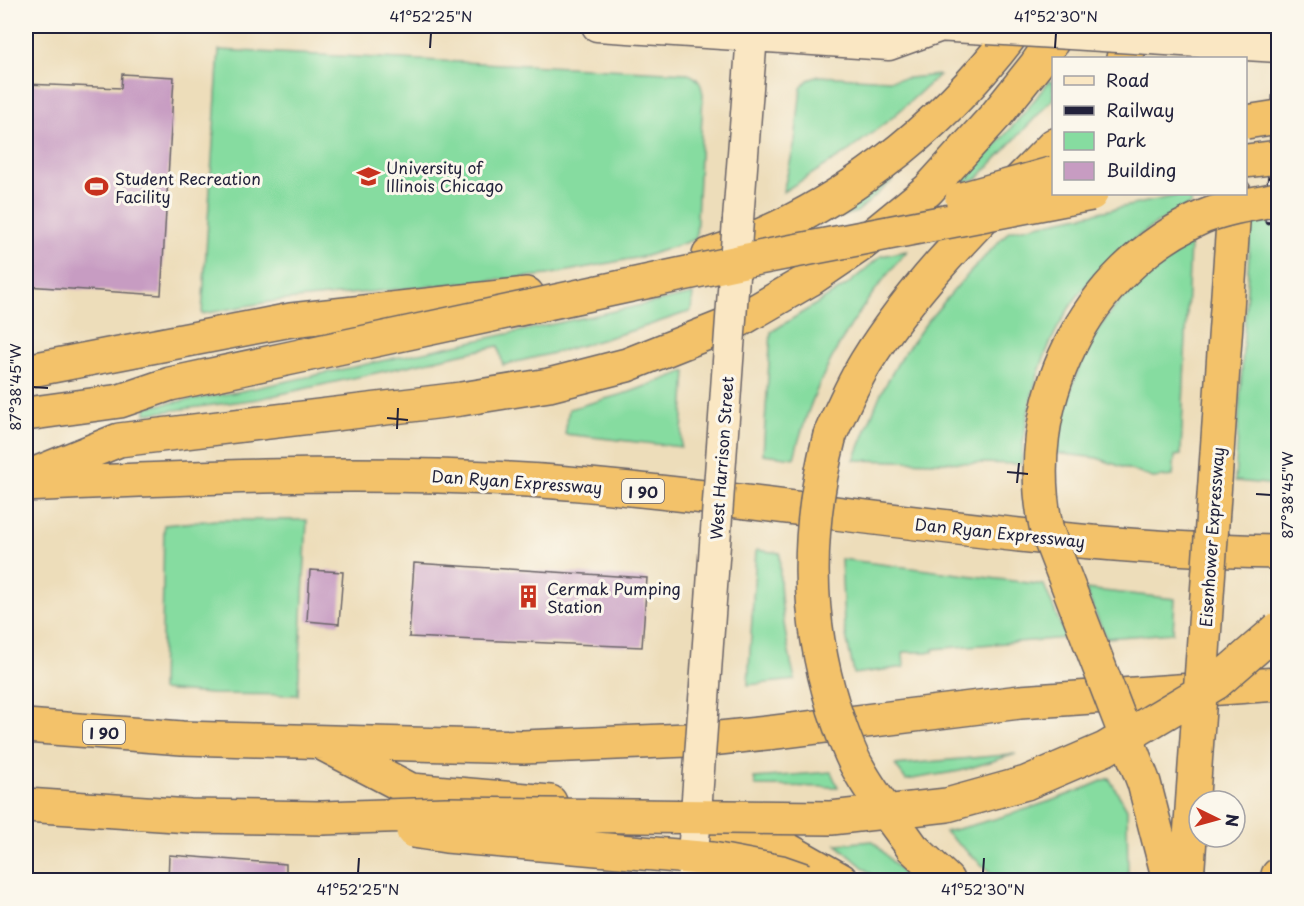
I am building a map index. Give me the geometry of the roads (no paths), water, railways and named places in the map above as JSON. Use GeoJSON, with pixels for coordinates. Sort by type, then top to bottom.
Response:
{"type":"FeatureCollection","features":[{"type":"Feature","properties":{"kind":"highway"},"geometry":{"type":"LineString","coordinates":[[26,478],[119,440],[461,399],[549,385],[627,364],[740,320],[809,280],[862,244],[928,190],[997,114],[1036,65],[1063,26]]}},
{"type":"Feature","properties":{"kind":"highway"},"geometry":{"type":"LineString","coordinates":[[1124,57],[1144,26]]}},
{"type":"Feature","properties":{"kind":"highway"},"geometry":{"type":"LineString","coordinates":[[1244,57],[1246,26]]}},
{"type":"Feature","properties":{"kind":"highway"},"geometry":{"type":"LineString","coordinates":[[26,370],[291,320],[483,300],[649,274],[726,249],[798,217],[896,153],[954,102],[1000,50],[1003,27]]}},
{"type":"Feature","properties":{"kind":"highway"},"geometry":{"type":"LineString","coordinates":[[1247,122],[1278,117]]}},
{"type":"Feature","properties":{"kind":"highway"},"geometry":{"type":"LineString","coordinates":[[947,880],[912,847],[858,769],[844,739],[823,672],[814,621],[812,542],[815,506],[830,435],[847,396],[866,363],[912,297],[1052,146]]}},
{"type":"Feature","properties":{"kind":"highway"},"geometry":{"type":"LineString","coordinates":[[1247,162],[1278,157]]}},
{"type":"Feature","properties":{"kind":"highway"},"geometry":{"type":"LineString","coordinates":[[832,244],[940,206],[1052,173]]}},
{"type":"Feature","properties":{"kind":"highway"},"geometry":{"type":"LineString","coordinates":[[26,414],[120,401],[170,384],[748,260],[1086,195]]}},
{"type":"Feature","properties":{"kind":"highway","name":"Eisenhower Expressway"},"geometry":{"type":"LineString","coordinates":[[1187,880],[1235,195]]}},
{"type":"Feature","properties":{"kind":"highway"},"geometry":{"type":"LineString","coordinates":[[1169,880],[1144,783],[1047,531],[1039,465],[1045,420],[1058,370],[1076,331],[1098,300],[1131,266],[1179,229],[1204,217],[1278,199]]}},
{"type":"Feature","properties":{"kind":"highway"},"geometry":{"type":"LineString","coordinates":[[26,398],[115,386],[170,384]]}},
{"type":"Feature","properties":{"kind":"highway","name":"Dan Ryan Expressway"},"geometry":{"type":"LineString","coordinates":[[26,485],[293,475],[506,478],[638,490],[1077,540],[1156,547],[1268,552]]}},
{"type":"Feature","properties":{"kind":"highway"},"geometry":{"type":"LineString","coordinates":[[26,805],[190,816],[322,818],[446,814],[831,818],[947,805],[1026,783],[1105,749],[1216,683],[1278,629]]}},
{"type":"Feature","properties":{"kind":"highway","name":"I 90"},"geometry":{"type":"LineString","coordinates":[[26,726],[182,738],[524,747],[687,740],[776,732],[1020,702],[1263,685]]}},
{"type":"Feature","properties":{"kind":"highway"},"geometry":{"type":"LineString","coordinates":[[316,741],[411,790],[570,804],[741,833],[788,850],[840,880]]}},
{"type":"Feature","properties":{"kind":"highway"},"geometry":{"type":"LineString","coordinates":[[322,818],[447,837],[712,859],[781,872],[804,880]]}},
{"type":"Feature","properties":{"kind":"highway"},"geometry":{"type":"LineString","coordinates":[[1277,880],[1278,875]]}},
{"type":"Feature","properties":{"kind":"main road"},"geometry":{"type":"LineString","coordinates":[[597,26],[754,29],[889,45],[937,26],[1003,27],[1278,47]]}},
{"type":"Feature","properties":{"kind":"main road","name":"West Harrison Street"},"geometry":{"type":"LineString","coordinates":[[692,875],[738,220],[754,29]]}},
{"type":"Feature","properties":{"kind":"railway"},"geometry":{"type":"LineString","coordinates":[[1268,221],[1278,48]]}},
{"type":"Feature","properties":{"kind":"place","name":"University of Illinois Chicago"},"geometry":{"type":"Point","coordinates":[368,176]}},
{"type":"Feature","properties":{"kind":"place","name":"Student Recreation Facility"},"geometry":{"type":"Point","coordinates":[97,187]}},
{"type":"Feature","properties":{"kind":"place","name":"Cermak Pumping Station"},"geometry":{"type":"Point","coordinates":[529,597]}}]}
